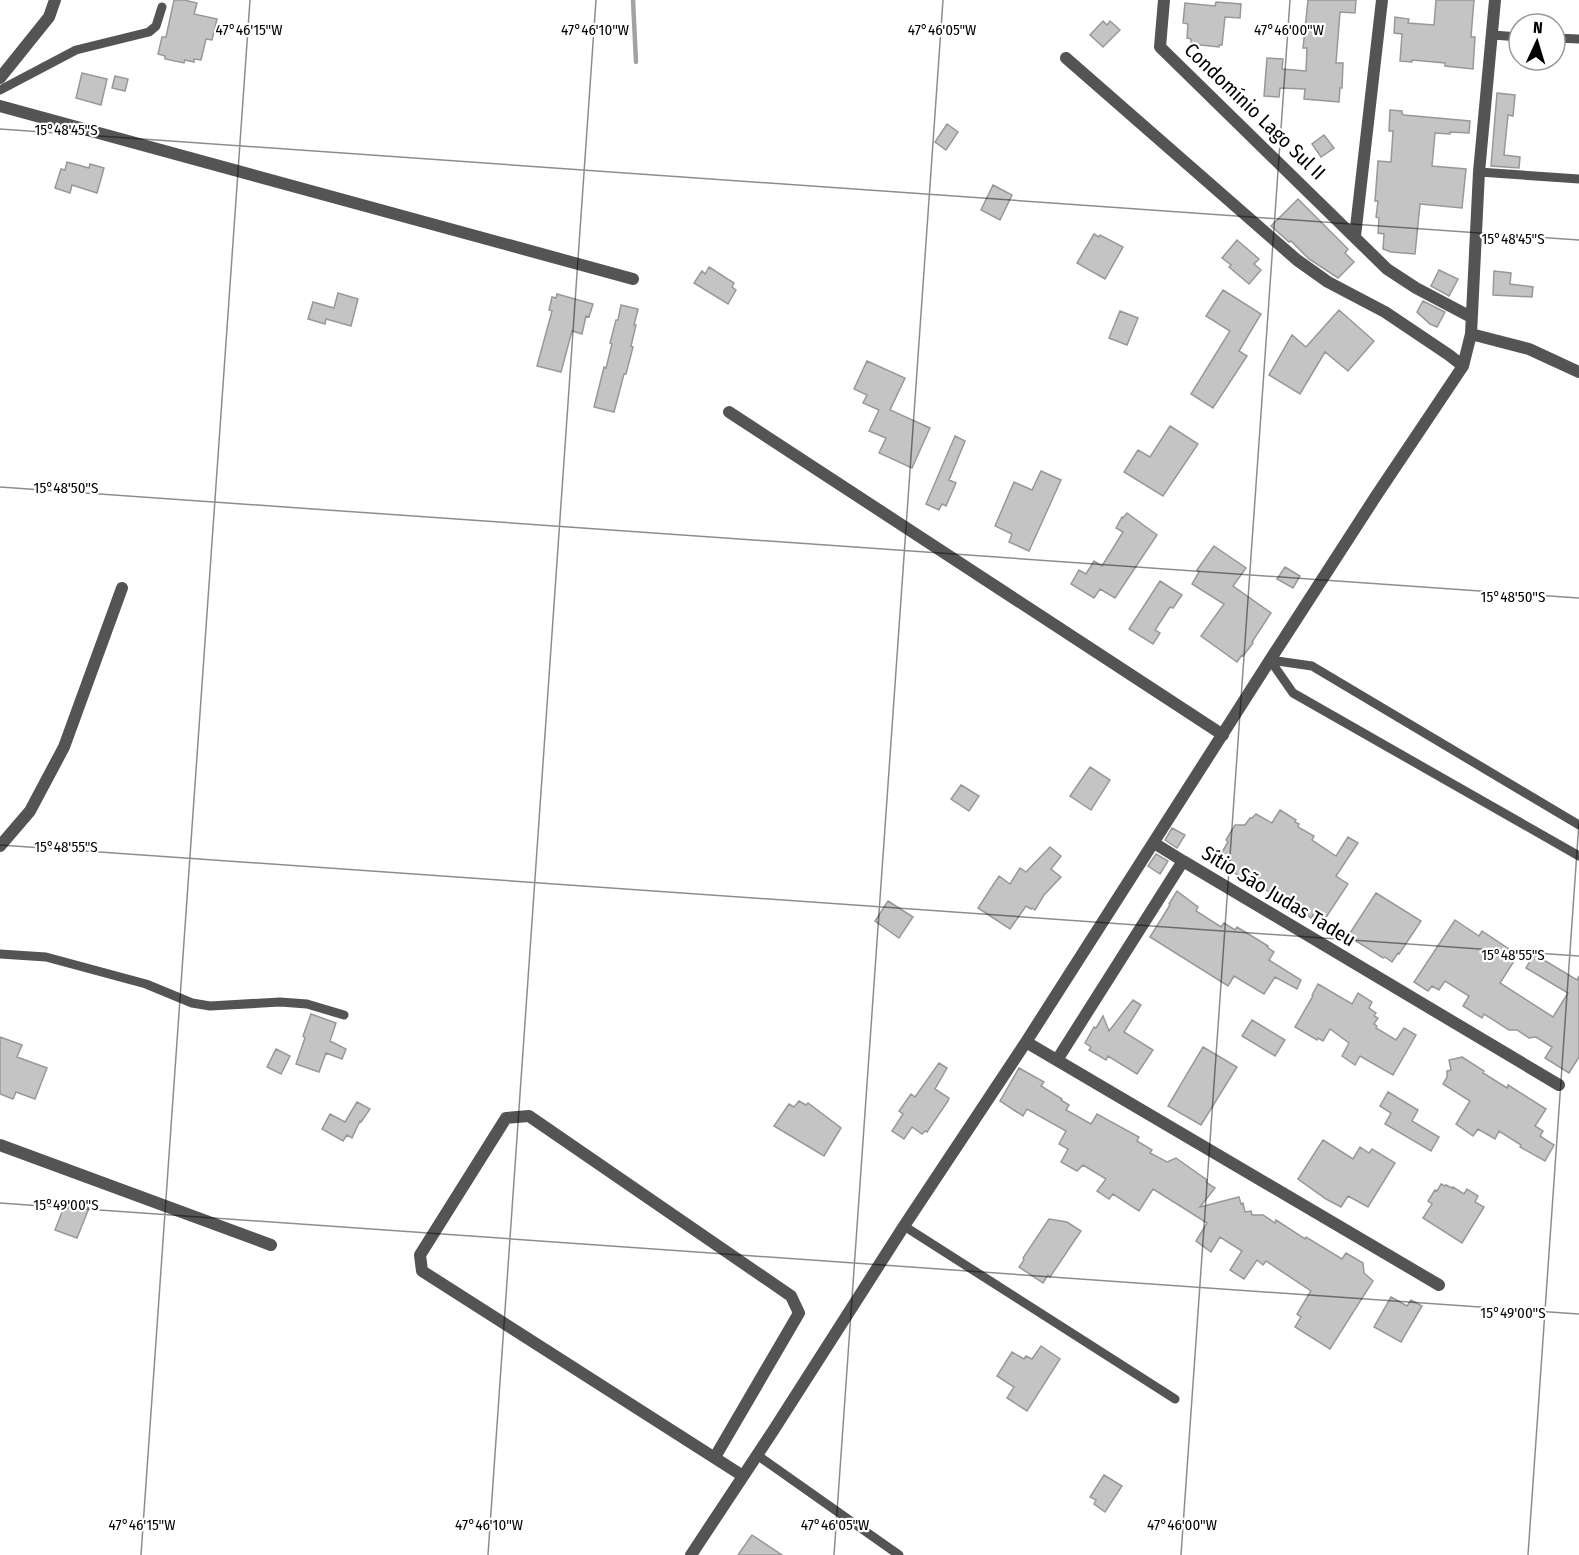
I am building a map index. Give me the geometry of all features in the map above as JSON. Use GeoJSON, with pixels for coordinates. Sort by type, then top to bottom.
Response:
{"type":"FeatureCollection","features":[{"type":"Feature","properties":{"kind":"street"},"geometry":{"type":"LineString","coordinates":[[0,78],[49,16],[55,0]]}},
{"type":"Feature","properties":{"kind":"street","name":"Condomínio Lago Sul II"},"geometry":{"type":"LineString","coordinates":[[1164,0],[1160,46],[1387,269],[1401,280],[1471,316]]}},
{"type":"Feature","properties":{"kind":"street"},"geometry":{"type":"LineString","coordinates":[[1355,236],[1382,0]]}},
{"type":"Feature","properties":{"kind":"street"},"geometry":{"type":"LineString","coordinates":[[691,1555],[1463,366],[1471,334],[1479,172],[1496,0]]}},
{"type":"Feature","properties":{"kind":"street"},"geometry":{"type":"LineString","coordinates":[[1066,58],[1297,260],[1328,282],[1385,312],[1463,366]]}},
{"type":"Feature","properties":{"kind":"street"},"geometry":{"type":"LineString","coordinates":[[0,106],[633,279]]}},
{"type":"Feature","properties":{"kind":"street"},"geometry":{"type":"LineString","coordinates":[[1471,334],[1529,350],[1579,372]]}},
{"type":"Feature","properties":{"kind":"street"},"geometry":{"type":"LineString","coordinates":[[729,412],[1223,735]]}},
{"type":"Feature","properties":{"kind":"street"},"geometry":{"type":"LineString","coordinates":[[0,846],[30,811],[64,747],[122,588]]}},
{"type":"Feature","properties":{"kind":"street"},"geometry":{"type":"LineString","coordinates":[[1154,843],[1183,861]]}},
{"type":"Feature","properties":{"kind":"street","name":"Sítio São Judas Tadeu"},"geometry":{"type":"LineString","coordinates":[[1057,1060],[1183,861],[1559,1085]]}},
{"type":"Feature","properties":{"kind":"street"},"geometry":{"type":"LineString","coordinates":[[1026,1042],[1439,1285]]}},
{"type":"Feature","properties":{"kind":"street"},"geometry":{"type":"LineString","coordinates":[[715,1457],[799,1313],[792,1296],[529,1116],[506,1118],[420,1255],[422,1271],[743,1476]]}},
{"type":"Feature","properties":{"kind":"street"},"geometry":{"type":"LineString","coordinates":[[0,1145],[271,1245]]}},
{"type":"Feature","properties":{"kind":"lane"},"geometry":{"type":"LineString","coordinates":[[0,90],[76,50],[148,32],[156,26],[162,7]]}},
{"type":"Feature","properties":{"kind":"lane"},"geometry":{"type":"LineString","coordinates":[[1493,35],[1507,36]]}},
{"type":"Feature","properties":{"kind":"lane"},"geometry":{"type":"LineString","coordinates":[[1479,172],[1579,179]]}},
{"type":"Feature","properties":{"kind":"lane"},"geometry":{"type":"LineString","coordinates":[[1270,660],[1312,666],[1579,824]]}},
{"type":"Feature","properties":{"kind":"lane"},"geometry":{"type":"LineString","coordinates":[[1270,660],[1293,693],[1579,856]]}},
{"type":"Feature","properties":{"kind":"lane"},"geometry":{"type":"LineString","coordinates":[[0,954],[46,957],[146,984],[192,1003],[210,1006],[289,1002],[306,1004],[344,1015]]}},
{"type":"Feature","properties":{"kind":"lane"},"geometry":{"type":"LineString","coordinates":[[904,1226],[1175,1399]]}},
{"type":"Feature","properties":{"kind":"lane"},"geometry":{"type":"LineString","coordinates":[[757,1455],[899,1555]]}},
{"type":"Feature","properties":{"kind":"building"},"geometry":{"type":"Polygon","coordinates":[[[174,0],[197,3],[194,14],[217,19],[212,40],[206,39],[201,60],[194,59],[194,62],[185,60],[184,63],[165,59],[165,56],[158,54],[162,37],[166,37],[174,0]]]}},
{"type":"Feature","properties":{"kind":"building"},"geometry":{"type":"Polygon","coordinates":[[[1308,0],[1356,0],[1355,13],[1340,12],[1336,63],[1343,63],[1339,102],[1304,99],[1305,89],[1280,88],[1279,97],[1264,96],[1267,58],[1283,59],[1282,69],[1306,71],[1307,48],[1303,48],[1308,0]]]}},
{"type":"Feature","properties":{"kind":"building"},"geometry":{"type":"Polygon","coordinates":[[[1436,0],[1474,0],[1471,37],[1475,37],[1473,69],[1445,66],[1445,63],[1400,61],[1402,34],[1394,33],[1395,17],[1409,19],[1408,23],[1434,25],[1436,0]]]}},
{"type":"Feature","properties":{"kind":"building"},"geometry":{"type":"Polygon","coordinates":[[[1216,2],[1241,4],[1240,18],[1225,17],[1222,45],[1219,47],[1191,44],[1191,39],[1187,38],[1188,24],[1183,23],[1185,3],[1215,6],[1216,2]]]}},
{"type":"Feature","properties":{"kind":"building"},"geometry":{"type":"Polygon","coordinates":[[[1103,21],[1107,25],[1110,21],[1120,30],[1103,47],[1090,35],[1103,21]]]}},
{"type":"Feature","properties":{"kind":"building"},"geometry":{"type":"Polygon","coordinates":[[[82,73],[107,79],[101,105],[76,98],[82,73]]]}},
{"type":"Feature","properties":{"kind":"building"},"geometry":{"type":"Polygon","coordinates":[[[115,76],[128,79],[125,91],[112,88],[115,76]]]}},
{"type":"Feature","properties":{"kind":"building"},"geometry":{"type":"Polygon","coordinates":[[[1497,93],[1515,95],[1513,116],[1508,115],[1504,155],[1520,157],[1519,168],[1491,166],[1497,93]]]}},
{"type":"Feature","properties":{"kind":"building"},"geometry":{"type":"Polygon","coordinates":[[[1390,110],[1402,111],[1404,115],[1470,121],[1469,133],[1435,133],[1432,166],[1466,169],[1462,208],[1420,204],[1415,254],[1383,249],[1384,234],[1378,233],[1379,218],[1376,217],[1378,201],[1375,201],[1378,161],[1391,162],[1393,131],[1389,131],[1390,110]]]}},
{"type":"Feature","properties":{"kind":"building"},"geometry":{"type":"Polygon","coordinates":[[[947,124],[958,132],[946,150],[935,142],[947,124]]]}},
{"type":"Feature","properties":{"kind":"building"},"geometry":{"type":"Polygon","coordinates":[[[1324,135],[1334,148],[1321,157],[1312,144],[1324,135]]]}},
{"type":"Feature","properties":{"kind":"building"},"geometry":{"type":"Polygon","coordinates":[[[67,162],[89,168],[90,164],[104,168],[97,193],[72,185],[70,193],[55,188],[61,169],[65,170],[67,162]]]}},
{"type":"Feature","properties":{"kind":"building"},"geometry":{"type":"Polygon","coordinates":[[[993,185],[1012,195],[1000,220],[981,210],[993,185]]]}},
{"type":"Feature","properties":{"kind":"building"},"geometry":{"type":"Polygon","coordinates":[[[1298,199],[1348,249],[1345,253],[1354,262],[1338,278],[1309,259],[1271,226],[1298,199]]]}},
{"type":"Feature","properties":{"kind":"building"},"geometry":{"type":"Polygon","coordinates":[[[1094,234],[1123,247],[1105,279],[1077,263],[1094,234]]]}},
{"type":"Feature","properties":{"kind":"building"},"geometry":{"type":"Polygon","coordinates":[[[1237,240],[1259,259],[1254,264],[1261,270],[1249,284],[1222,258],[1237,240]]]}},
{"type":"Feature","properties":{"kind":"building"},"geometry":{"type":"Polygon","coordinates":[[[709,267],[734,283],[732,287],[736,290],[728,304],[694,283],[702,271],[705,274],[709,267]]]}},
{"type":"Feature","properties":{"kind":"building"},"geometry":{"type":"Polygon","coordinates":[[[1439,270],[1458,279],[1449,296],[1431,286],[1439,270]]]}},
{"type":"Feature","properties":{"kind":"building"},"geometry":{"type":"Polygon","coordinates":[[[1494,271],[1511,273],[1510,284],[1533,287],[1532,297],[1493,295],[1494,271]]]}},
{"type":"Feature","properties":{"kind":"building"},"geometry":{"type":"Polygon","coordinates":[[[1223,290],[1261,314],[1239,351],[1247,356],[1213,408],[1191,394],[1230,331],[1206,316],[1223,290]]]}},
{"type":"Feature","properties":{"kind":"building"},"geometry":{"type":"Polygon","coordinates":[[[338,293],[358,299],[351,326],[326,319],[325,324],[308,319],[313,302],[334,308],[338,293]]]}},
{"type":"Feature","properties":{"kind":"building"},"geometry":{"type":"Polygon","coordinates":[[[557,294],[593,304],[589,317],[586,316],[582,334],[572,331],[561,372],[537,366],[552,311],[549,310],[552,297],[556,298],[557,294]]]}},
{"type":"Feature","properties":{"kind":"building"},"geometry":{"type":"Polygon","coordinates":[[[1423,301],[1445,312],[1437,327],[1417,312],[1423,301]]]}},
{"type":"Feature","properties":{"kind":"building"},"geometry":{"type":"Polygon","coordinates":[[[621,305],[638,309],[631,346],[633,347],[614,412],[594,407],[621,305]]]}},
{"type":"Feature","properties":{"kind":"building"},"geometry":{"type":"Polygon","coordinates":[[[1339,310],[1374,341],[1348,371],[1325,352],[1300,394],[1269,375],[1292,335],[1306,347],[1339,310]]]}},
{"type":"Feature","properties":{"kind":"building"},"geometry":{"type":"Polygon","coordinates":[[[1120,311],[1138,318],[1127,345],[1109,338],[1120,311]]]}},
{"type":"Feature","properties":{"kind":"building"},"geometry":{"type":"Polygon","coordinates":[[[867,361],[905,378],[890,410],[930,428],[912,468],[879,453],[886,438],[869,431],[879,410],[863,403],[867,395],[854,389],[867,361]]]}},
{"type":"Feature","properties":{"kind":"building"},"geometry":{"type":"Polygon","coordinates":[[[1170,426],[1198,444],[1163,496],[1124,472],[1138,450],[1150,457],[1170,426]]]}},
{"type":"Feature","properties":{"kind":"building"},"geometry":{"type":"Polygon","coordinates":[[[955,436],[965,441],[949,480],[956,483],[946,506],[942,504],[939,510],[926,504],[955,436]]]}},
{"type":"Feature","properties":{"kind":"building"},"geometry":{"type":"Polygon","coordinates":[[[1041,471],[1061,480],[1029,551],[1009,542],[1012,534],[995,526],[1014,482],[1032,490],[1041,471]]]}},
{"type":"Feature","properties":{"kind":"building"},"geometry":{"type":"Polygon","coordinates":[[[1127,513],[1157,535],[1115,598],[1100,589],[1094,598],[1071,584],[1079,570],[1086,574],[1094,561],[1102,566],[1123,532],[1116,528],[1127,513]]]}},
{"type":"Feature","properties":{"kind":"building"},"geometry":{"type":"Polygon","coordinates":[[[1214,546],[1246,568],[1233,586],[1271,613],[1253,643],[1237,662],[1201,636],[1224,604],[1192,584],[1199,572],[1197,570],[1214,546]]]}},
{"type":"Feature","properties":{"kind":"building"},"geometry":{"type":"Polygon","coordinates":[[[1285,567],[1300,576],[1293,588],[1277,579],[1285,567]]]}},
{"type":"Feature","properties":{"kind":"building"},"geometry":{"type":"Polygon","coordinates":[[[1160,581],[1182,595],[1173,608],[1170,607],[1155,630],[1160,633],[1153,644],[1129,629],[1160,581]]]}},
{"type":"Feature","properties":{"kind":"building"},"geometry":{"type":"Polygon","coordinates":[[[1090,767],[1110,780],[1091,810],[1070,796],[1090,767]]]}},
{"type":"Feature","properties":{"kind":"building"},"geometry":{"type":"Polygon","coordinates":[[[961,785],[979,796],[969,811],[951,799],[961,785]]]}},
{"type":"Feature","properties":{"kind":"building"},"geometry":{"type":"Polygon","coordinates":[[[1280,810],[1296,820],[1298,827],[1314,836],[1312,840],[1336,856],[1348,837],[1358,843],[1336,876],[1348,884],[1323,922],[1313,915],[1311,918],[1300,910],[1296,916],[1284,908],[1288,903],[1256,884],[1255,886],[1219,863],[1224,856],[1221,854],[1228,842],[1226,840],[1235,825],[1245,825],[1256,814],[1272,823],[1280,810]]]}},
{"type":"Feature","properties":{"kind":"building"},"geometry":{"type":"Polygon","coordinates":[[[1172,828],[1185,835],[1177,848],[1165,840],[1172,828]]]}},
{"type":"Feature","properties":{"kind":"building"},"geometry":{"type":"Polygon","coordinates":[[[1050,847],[1061,856],[1051,869],[1061,877],[1044,895],[1035,910],[1026,906],[1010,929],[978,908],[999,876],[1010,884],[1020,868],[1026,872],[1050,847]]]}},
{"type":"Feature","properties":{"kind":"building"},"geometry":{"type":"Polygon","coordinates":[[[1156,854],[1168,861],[1160,874],[1148,866],[1156,854]]]}},
{"type":"Feature","properties":{"kind":"building"},"geometry":{"type":"Polygon","coordinates":[[[1177,891],[1198,907],[1196,911],[1221,927],[1224,923],[1235,930],[1237,927],[1268,946],[1274,952],[1269,960],[1301,980],[1297,989],[1275,977],[1264,994],[1234,976],[1228,986],[1150,937],[1177,891]]]}},
{"type":"Feature","properties":{"kind":"building"},"geometry":{"type":"Polygon","coordinates":[[[1376,893],[1421,921],[1392,962],[1348,936],[1376,893]]]}},
{"type":"Feature","properties":{"kind":"building"},"geometry":{"type":"Polygon","coordinates":[[[888,901],[913,917],[899,938],[875,921],[888,901]]]}},
{"type":"Feature","properties":{"kind":"building"},"geometry":{"type":"Polygon","coordinates":[[[1455,920],[1479,936],[1482,931],[1518,955],[1500,983],[1553,1017],[1568,993],[1526,968],[1534,954],[1577,980],[1579,976],[1579,1057],[1569,1073],[1545,1058],[1552,1047],[1536,1037],[1529,1038],[1517,1030],[1509,1030],[1484,1014],[1482,1018],[1463,1006],[1469,996],[1445,981],[1439,990],[1432,986],[1428,991],[1414,982],[1455,920]]]}},
{"type":"Feature","properties":{"kind":"building"},"geometry":{"type":"Polygon","coordinates":[[[1318,984],[1352,1004],[1358,993],[1372,1002],[1369,1008],[1376,1013],[1374,1016],[1378,1018],[1374,1024],[1376,1028],[1396,1040],[1404,1028],[1416,1035],[1393,1075],[1360,1056],[1355,1065],[1342,1056],[1349,1043],[1330,1029],[1323,1041],[1295,1027],[1318,984]]]}},
{"type":"Feature","properties":{"kind":"building"},"geometry":{"type":"Polygon","coordinates":[[[1133,1000],[1141,1005],[1124,1032],[1153,1050],[1137,1074],[1108,1056],[1106,1060],[1089,1050],[1091,1047],[1085,1043],[1103,1016],[1109,1031],[1133,1000]]]}},
{"type":"Feature","properties":{"kind":"building"},"geometry":{"type":"Polygon","coordinates":[[[311,1014],[336,1023],[330,1041],[346,1049],[342,1059],[326,1053],[319,1072],[296,1064],[311,1014]]]}},
{"type":"Feature","properties":{"kind":"building"},"geometry":{"type":"Polygon","coordinates":[[[1252,1020],[1285,1040],[1275,1056],[1242,1036],[1252,1020]]]}},
{"type":"Feature","properties":{"kind":"building"},"geometry":{"type":"Polygon","coordinates":[[[0,1037],[22,1045],[17,1057],[47,1068],[35,1099],[16,1092],[13,1099],[0,1094],[0,1037]]]}},
{"type":"Feature","properties":{"kind":"building"},"geometry":{"type":"Polygon","coordinates":[[[1203,1047],[1237,1067],[1201,1125],[1168,1106],[1203,1047]]]}},
{"type":"Feature","properties":{"kind":"building"},"geometry":{"type":"Polygon","coordinates":[[[276,1049],[290,1056],[281,1074],[267,1067],[276,1049]]]}},
{"type":"Feature","properties":{"kind":"building"},"geometry":{"type":"Polygon","coordinates":[[[1462,1057],[1507,1088],[1508,1085],[1546,1109],[1535,1126],[1543,1131],[1540,1136],[1554,1145],[1545,1161],[1520,1147],[1521,1145],[1499,1131],[1495,1139],[1478,1129],[1473,1136],[1456,1124],[1470,1101],[1443,1084],[1447,1071],[1451,1070],[1449,1060],[1462,1057]]]}},
{"type":"Feature","properties":{"kind":"building"},"geometry":{"type":"Polygon","coordinates":[[[939,1063],[947,1068],[935,1089],[949,1098],[948,1101],[927,1132],[922,1134],[912,1127],[904,1139],[892,1131],[903,1114],[899,1111],[911,1094],[915,1097],[939,1063]]]}},
{"type":"Feature","properties":{"kind":"building"},"geometry":{"type":"Polygon","coordinates":[[[1019,1068],[1044,1082],[1041,1086],[1069,1105],[1066,1110],[1091,1124],[1097,1114],[1139,1137],[1137,1141],[1152,1150],[1150,1153],[1167,1162],[1176,1158],[1207,1180],[1206,1182],[1215,1188],[1200,1207],[1239,1197],[1245,1212],[1251,1211],[1252,1215],[1263,1215],[1275,1223],[1276,1220],[1342,1259],[1346,1253],[1363,1263],[1364,1273],[1373,1281],[1330,1349],[1295,1327],[1301,1317],[1297,1314],[1311,1291],[1266,1261],[1263,1265],[1257,1260],[1244,1279],[1230,1270],[1242,1251],[1220,1237],[1211,1252],[1196,1241],[1207,1223],[1153,1189],[1139,1211],[1113,1194],[1109,1199],[1097,1191],[1106,1179],[1083,1165],[1077,1171],[1061,1162],[1068,1149],[1059,1144],[1066,1131],[1027,1109],[1023,1116],[1000,1101],[1019,1068]]]}},
{"type":"Feature","properties":{"kind":"building"},"geometry":{"type":"Polygon","coordinates":[[[1388,1092],[1418,1110],[1412,1121],[1439,1137],[1431,1151],[1385,1124],[1391,1113],[1380,1106],[1388,1092]]]}},
{"type":"Feature","properties":{"kind":"building"},"geometry":{"type":"Polygon","coordinates":[[[799,1101],[806,1105],[808,1103],[841,1128],[824,1156],[774,1126],[789,1104],[794,1107],[799,1101]]]}},
{"type":"Feature","properties":{"kind":"building"},"geometry":{"type":"Polygon","coordinates":[[[357,1102],[370,1109],[360,1121],[352,1138],[347,1135],[343,1141],[322,1129],[330,1114],[345,1122],[357,1102]]]}},
{"type":"Feature","properties":{"kind":"building"},"geometry":{"type":"Polygon","coordinates":[[[1323,1140],[1353,1159],[1360,1147],[1369,1153],[1372,1149],[1395,1163],[1368,1207],[1348,1196],[1341,1207],[1298,1179],[1323,1140]]]}},
{"type":"Feature","properties":{"kind":"building"},"geometry":{"type":"Polygon","coordinates":[[[1441,1184],[1453,1187],[1464,1194],[1467,1189],[1478,1196],[1475,1202],[1484,1207],[1462,1243],[1423,1218],[1432,1204],[1428,1201],[1441,1184]]]}},
{"type":"Feature","properties":{"kind":"building"},"geometry":{"type":"Polygon","coordinates":[[[67,1199],[89,1208],[77,1238],[55,1230],[67,1199]]]}},
{"type":"Feature","properties":{"kind":"building"},"geometry":{"type":"Polygon","coordinates":[[[1049,1219],[1067,1222],[1081,1231],[1050,1277],[1048,1275],[1043,1283],[1019,1267],[1049,1219]]]}},
{"type":"Feature","properties":{"kind":"building"},"geometry":{"type":"Polygon","coordinates":[[[1391,1297],[1407,1306],[1411,1300],[1422,1306],[1401,1342],[1374,1327],[1391,1297]]]}},
{"type":"Feature","properties":{"kind":"building"},"geometry":{"type":"Polygon","coordinates":[[[1041,1346],[1060,1359],[1027,1411],[1007,1398],[1014,1387],[997,1376],[1012,1352],[1024,1359],[1026,1356],[1032,1359],[1041,1346]]]}},
{"type":"Feature","properties":{"kind":"building"},"geometry":{"type":"Polygon","coordinates":[[[1104,1475],[1122,1486],[1105,1512],[1094,1504],[1096,1500],[1090,1497],[1104,1475]]]}},
{"type":"Feature","properties":{"kind":"building"},"geometry":{"type":"Polygon","coordinates":[[[752,1535],[782,1555],[738,1555],[752,1535]]]}},
{"type":"Feature","properties":{"kind":"waterway"},"geometry":{"type":"LineString","coordinates":[[633,0],[636,62]]}}]}
